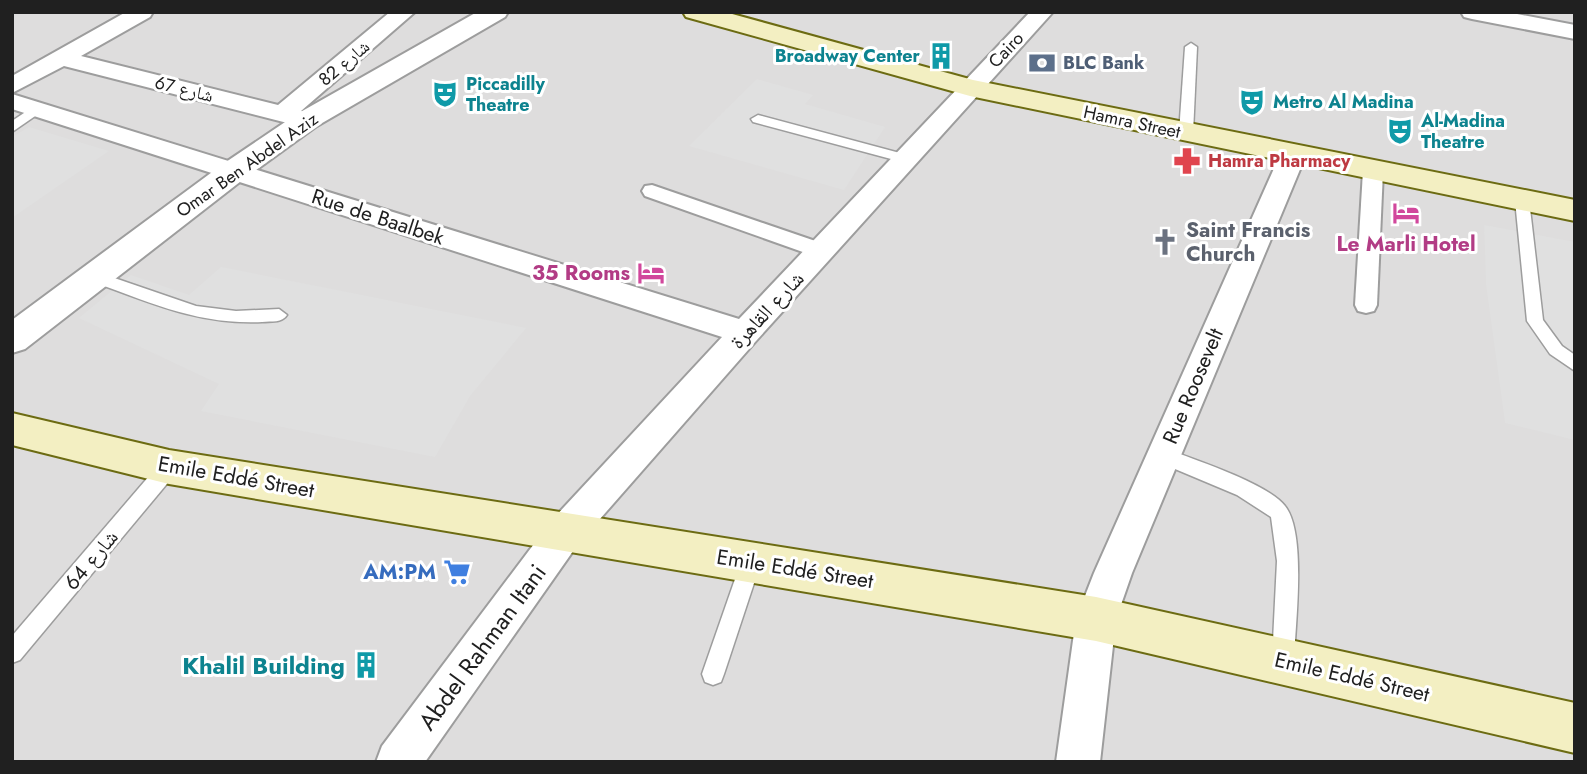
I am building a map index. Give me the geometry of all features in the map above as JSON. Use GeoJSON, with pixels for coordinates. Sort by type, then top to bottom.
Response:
{"type":"FeatureCollection","features":[{"type":"Feature","properties":{"kind":"main road","name":"Hamra Street"},"geometry":{"type":"LineString","coordinates":[[695,12],[970,88],[1575,211]]}},
{"type":"Feature","properties":{"kind":"main road","name":"Emile Eddé Street"},"geometry":{"type":"LineString","coordinates":[[12,429],[169,467],[1096,619],[1575,728]]}},
{"type":"Feature","properties":{"kind":"street"},"geometry":{"type":"LineString","coordinates":[[12,86],[142,12]]}},
{"type":"Feature","properties":{"kind":"street","name":"شارع 82"},"geometry":{"type":"LineString","coordinates":[[295,116],[404,12]]}},
{"type":"Feature","properties":{"kind":"street","name":"Omar Ben Abdel Aziz"},"geometry":{"type":"LineString","coordinates":[[12,339],[234,171],[295,116],[496,12]]}},
{"type":"Feature","properties":{"kind":"street","name":"Cairo"},"geometry":{"type":"LineString","coordinates":[[970,88],[1042,12]]}},
{"type":"Feature","properties":{"kind":"street"},"geometry":{"type":"LineString","coordinates":[[1472,12],[1499,15],[1575,32]]}},
{"type":"Feature","properties":{"kind":"street","name":"شارع 67"},"geometry":{"type":"LineString","coordinates":[[61,58],[295,116]]}},
{"type":"Feature","properties":{"kind":"street","name":"شارع القاهرة"},"geometry":{"type":"LineString","coordinates":[[565,532],[970,88]]}},
{"type":"Feature","properties":{"kind":"street","name":"Rue de Baalbek"},"geometry":{"type":"LineString","coordinates":[[24,105],[745,333]]}},
{"type":"Feature","properties":{"kind":"street","name":"Rue Roosevelt"},"geometry":{"type":"LineString","coordinates":[[1078,762],[1096,619],[1293,155]]}},
{"type":"Feature","properties":{"kind":"street"},"geometry":{"type":"LineString","coordinates":[[1366,305],[1373,171]]}},
{"type":"Feature","properties":{"kind":"street"},"geometry":{"type":"LineString","coordinates":[[652,191],[822,251]]}},
{"type":"Feature","properties":{"kind":"street","name":"Abdel Rahman Itani"},"geometry":{"type":"LineString","coordinates":[[398,762],[565,532]]}},
{"type":"Feature","properties":{"kind":"lane"},"geometry":{"type":"LineString","coordinates":[[1186,133],[1191,47]]}},
{"type":"Feature","properties":{"kind":"lane"},"geometry":{"type":"LineString","coordinates":[[12,128],[24,105]]}},
{"type":"Feature","properties":{"kind":"lane"},"geometry":{"type":"LineString","coordinates":[[758,119],[906,159]]}},
{"type":"Feature","properties":{"kind":"lane"},"geometry":{"type":"LineString","coordinates":[[1522,200],[1535,321],[1556,350],[1575,365]]}},
{"type":"Feature","properties":{"kind":"lane"},"geometry":{"type":"LineString","coordinates":[[94,276],[195,312],[236,317],[279,315]]}},
{"type":"Feature","properties":{"kind":"lane"},"geometry":{"type":"LineString","coordinates":[[1163,456],[1261,498],[1279,511],[1286,535],[1283,661]]}},
{"type":"Feature","properties":{"kind":"lane","name":"شارع 64"},"geometry":{"type":"LineString","coordinates":[[12,653],[169,467]]}},
{"type":"Feature","properties":{"kind":"lane"},"geometry":{"type":"LineString","coordinates":[[713,674],[751,562]]}},
{"type":"Feature","properties":{"kind":"shaded area"},"geometry":{"type":"Polygon","coordinates":[[[12,12],[1575,12],[1575,762],[12,762],[12,12]]]}},
{"type":"Feature","properties":{"kind":"shaded area"},"geometry":{"type":"Polygon","coordinates":[[[757,79],[813,95],[805,104],[885,127],[844,190],[689,146],[757,79]]]}},
{"type":"Feature","properties":{"kind":"shaded area"},"geometry":{"type":"Polygon","coordinates":[[[29,127],[109,151],[12,218],[12,137],[29,127]]]}},
{"type":"Feature","properties":{"kind":"shaded area"},"geometry":{"type":"Polygon","coordinates":[[[1484,225],[1575,242],[1575,440],[1505,423],[1486,285],[1484,225]]]}},
{"type":"Feature","properties":{"kind":"shaded area"},"geometry":{"type":"Polygon","coordinates":[[[221,267],[526,328],[470,396],[435,457],[201,411],[219,384],[79,318],[131,275],[189,295],[221,267]]]}},
{"type":"Feature","properties":{"kind":"place","name":"Broadway Center"},"geometry":{"type":"Point","coordinates":[941,56]}},
{"type":"Feature","properties":{"kind":"place","name":"BLC Bank"},"geometry":{"type":"Point","coordinates":[1042,63]}},
{"type":"Feature","properties":{"kind":"place","name":"Piccadilly Theatre"},"geometry":{"type":"Point","coordinates":[445,94]}},
{"type":"Feature","properties":{"kind":"place","name":"Metro Al Madina"},"geometry":{"type":"Point","coordinates":[1252,102]}},
{"type":"Feature","properties":{"kind":"place","name":"Al-Madina Theatre"},"geometry":{"type":"Point","coordinates":[1400,131]}},
{"type":"Feature","properties":{"kind":"place","name":"Hamra Pharmacy"},"geometry":{"type":"Point","coordinates":[1187,161]}},
{"type":"Feature","properties":{"kind":"place","name":"Le Marli Hotel"},"geometry":{"type":"Point","coordinates":[1406,213]}},
{"type":"Feature","properties":{"kind":"place","name":"Saint Francis Church"},"geometry":{"type":"Point","coordinates":[1165,242]}},
{"type":"Feature","properties":{"kind":"place","name":"35 Rooms"},"geometry":{"type":"Point","coordinates":[651,273]}},
{"type":"Feature","properties":{"kind":"place","name":"AM:PM"},"geometry":{"type":"Point","coordinates":[457,572]}},
{"type":"Feature","properties":{"kind":"place","name":"Khalil Building"},"geometry":{"type":"Point","coordinates":[366,665]}}]}
